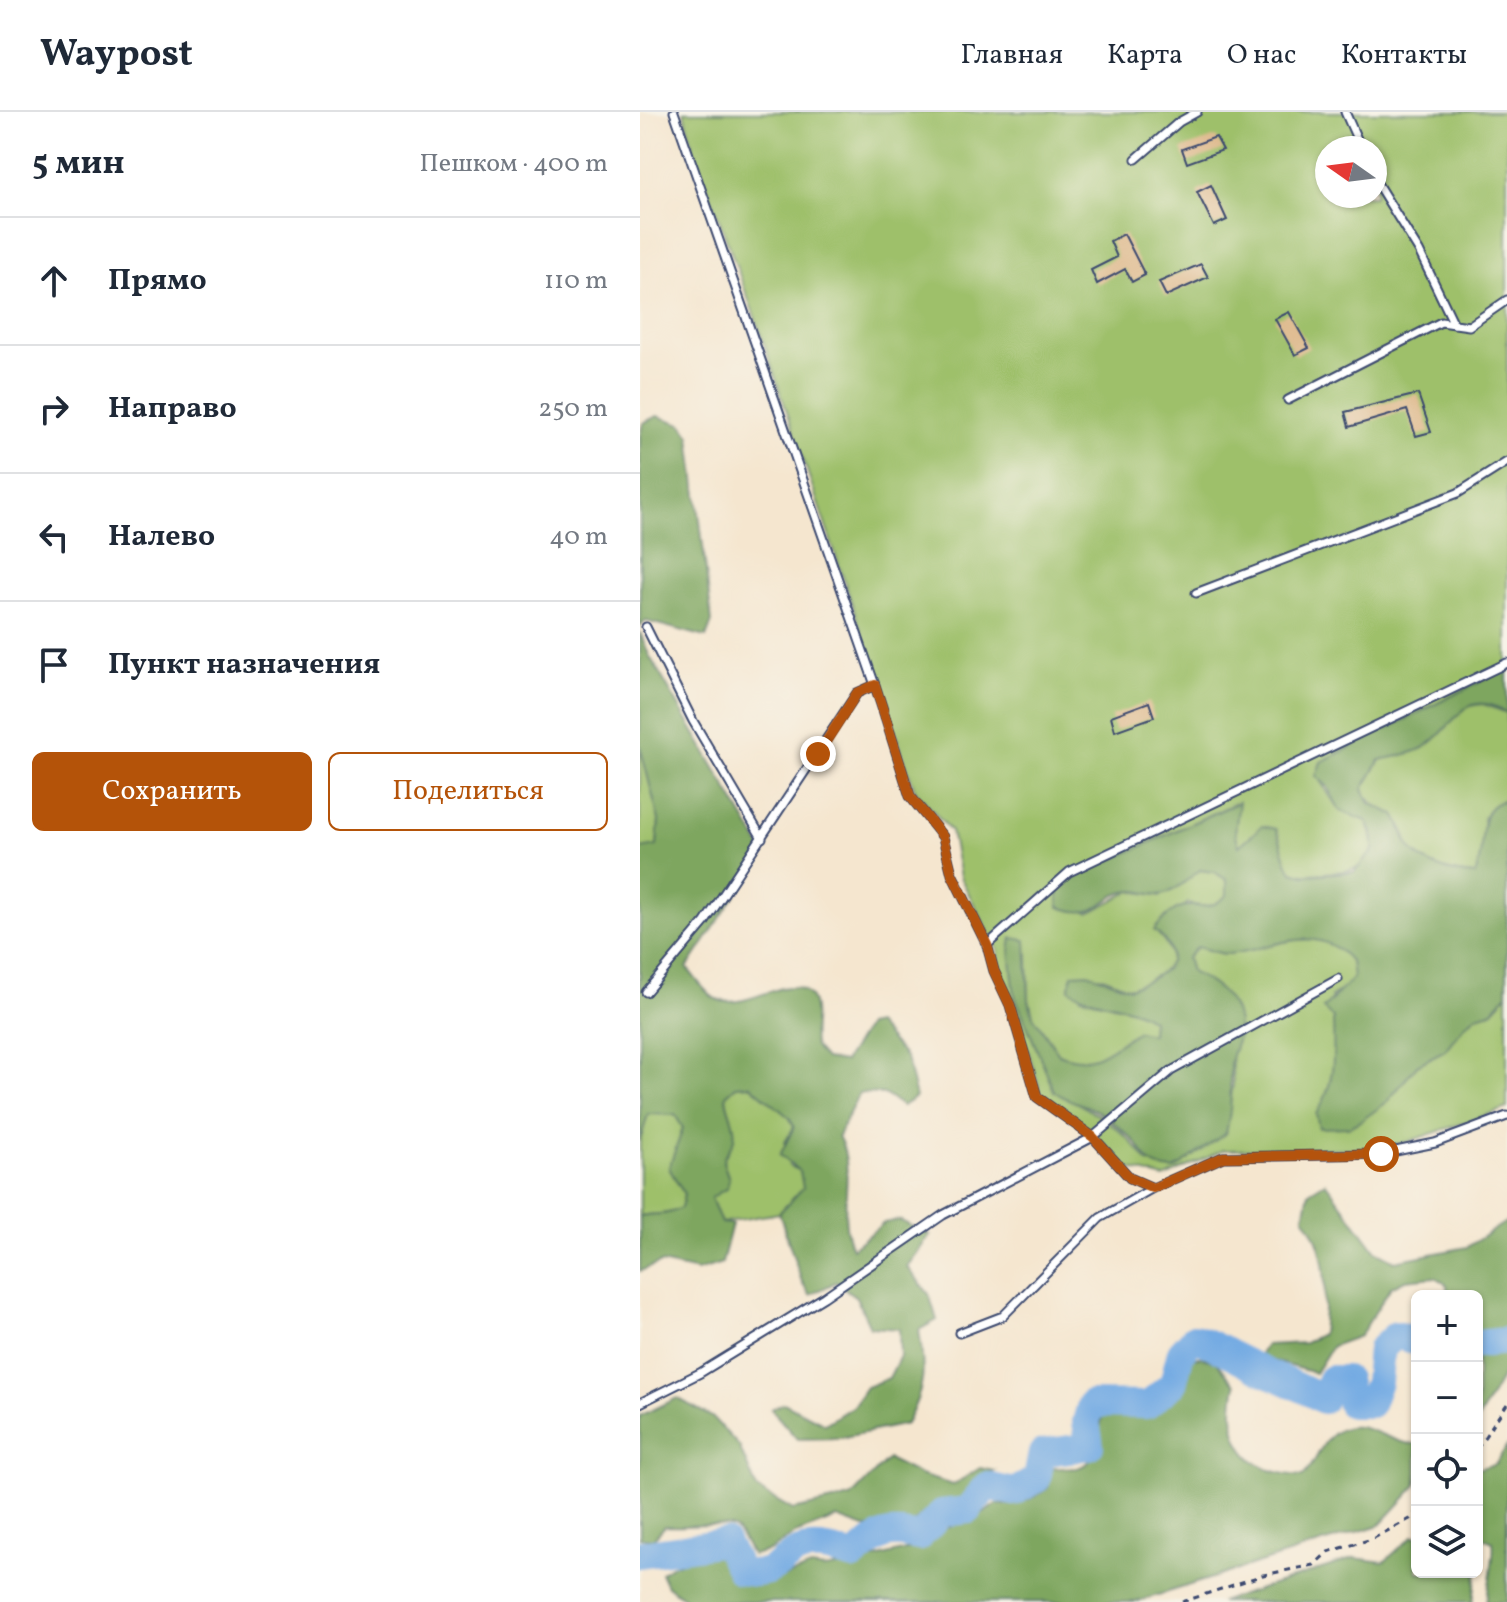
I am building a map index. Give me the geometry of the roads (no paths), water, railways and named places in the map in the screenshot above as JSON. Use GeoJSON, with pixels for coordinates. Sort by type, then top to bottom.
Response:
{"type":"FeatureCollection","features":[{"type":"Feature","properties":{"kind":"lane"},"geometry":{"type":"LineString","coordinates":[[674,112],[875,685],[910,796],[943,837],[952,874],[987,945],[994,971],[1010,1005],[1037,1097],[1093,1137],[1130,1178],[1153,1188]]}},
{"type":"Feature","properties":{"kind":"lane"},"geometry":{"type":"LineString","coordinates":[[1136,159],[1179,122],[1197,112]]}},
{"type":"Feature","properties":{"kind":"lane"},"geometry":{"type":"LineString","coordinates":[[1345,112],[1356,136]]}},
{"type":"Feature","properties":{"kind":"lane"},"geometry":{"type":"LineString","coordinates":[[1387,199],[1419,251],[1454,324]]}},
{"type":"Feature","properties":{"kind":"lane"},"geometry":{"type":"LineString","coordinates":[[1288,400],[1441,322],[1469,326],[1507,300]]}},
{"type":"Feature","properties":{"kind":"lane"},"geometry":{"type":"LineString","coordinates":[[1196,593],[1458,493],[1507,462]]}},
{"type":"Feature","properties":{"kind":"lane"},"geometry":{"type":"LineString","coordinates":[[646,627],[693,721],[762,838]]}},
{"type":"Feature","properties":{"kind":"lane"},"geometry":{"type":"LineString","coordinates":[[987,945],[1069,872],[1507,663]]}},
{"type":"Feature","properties":{"kind":"lane"},"geometry":{"type":"LineString","coordinates":[[646,992],[705,922],[857,693],[875,685]]}},
{"type":"Feature","properties":{"kind":"lane"},"geometry":{"type":"LineString","coordinates":[[640,1403],[700,1373],[824,1297],[943,1215],[1093,1137],[1171,1071],[1338,979]]}},
{"type":"Feature","properties":{"kind":"lane"},"geometry":{"type":"LineString","coordinates":[[959,1333],[1003,1316],[1100,1218],[1153,1188],[1223,1157],[1381,1154],[1435,1143],[1507,1116]]}},
{"type":"Feature","properties":{"kind":"waterway"},"geometry":{"type":"LineString","coordinates":[[640,1554],[725,1542],[740,1571],[753,1573],[771,1570],[796,1553],[809,1549],[854,1557],[870,1543],[890,1534],[919,1537],[942,1513],[968,1510],[987,1486],[1014,1492],[1037,1479],[1042,1453],[1090,1446],[1086,1422],[1091,1404],[1147,1405],[1173,1384],[1181,1352],[1194,1338],[1323,1400],[1331,1379],[1346,1379],[1351,1404],[1370,1404],[1378,1382],[1381,1349],[1396,1335],[1411,1339]]}},
{"type":"Feature","properties":{"kind":"waterway"},"geometry":{"type":"LineString","coordinates":[[1483,1343],[1507,1341]]}}]}
